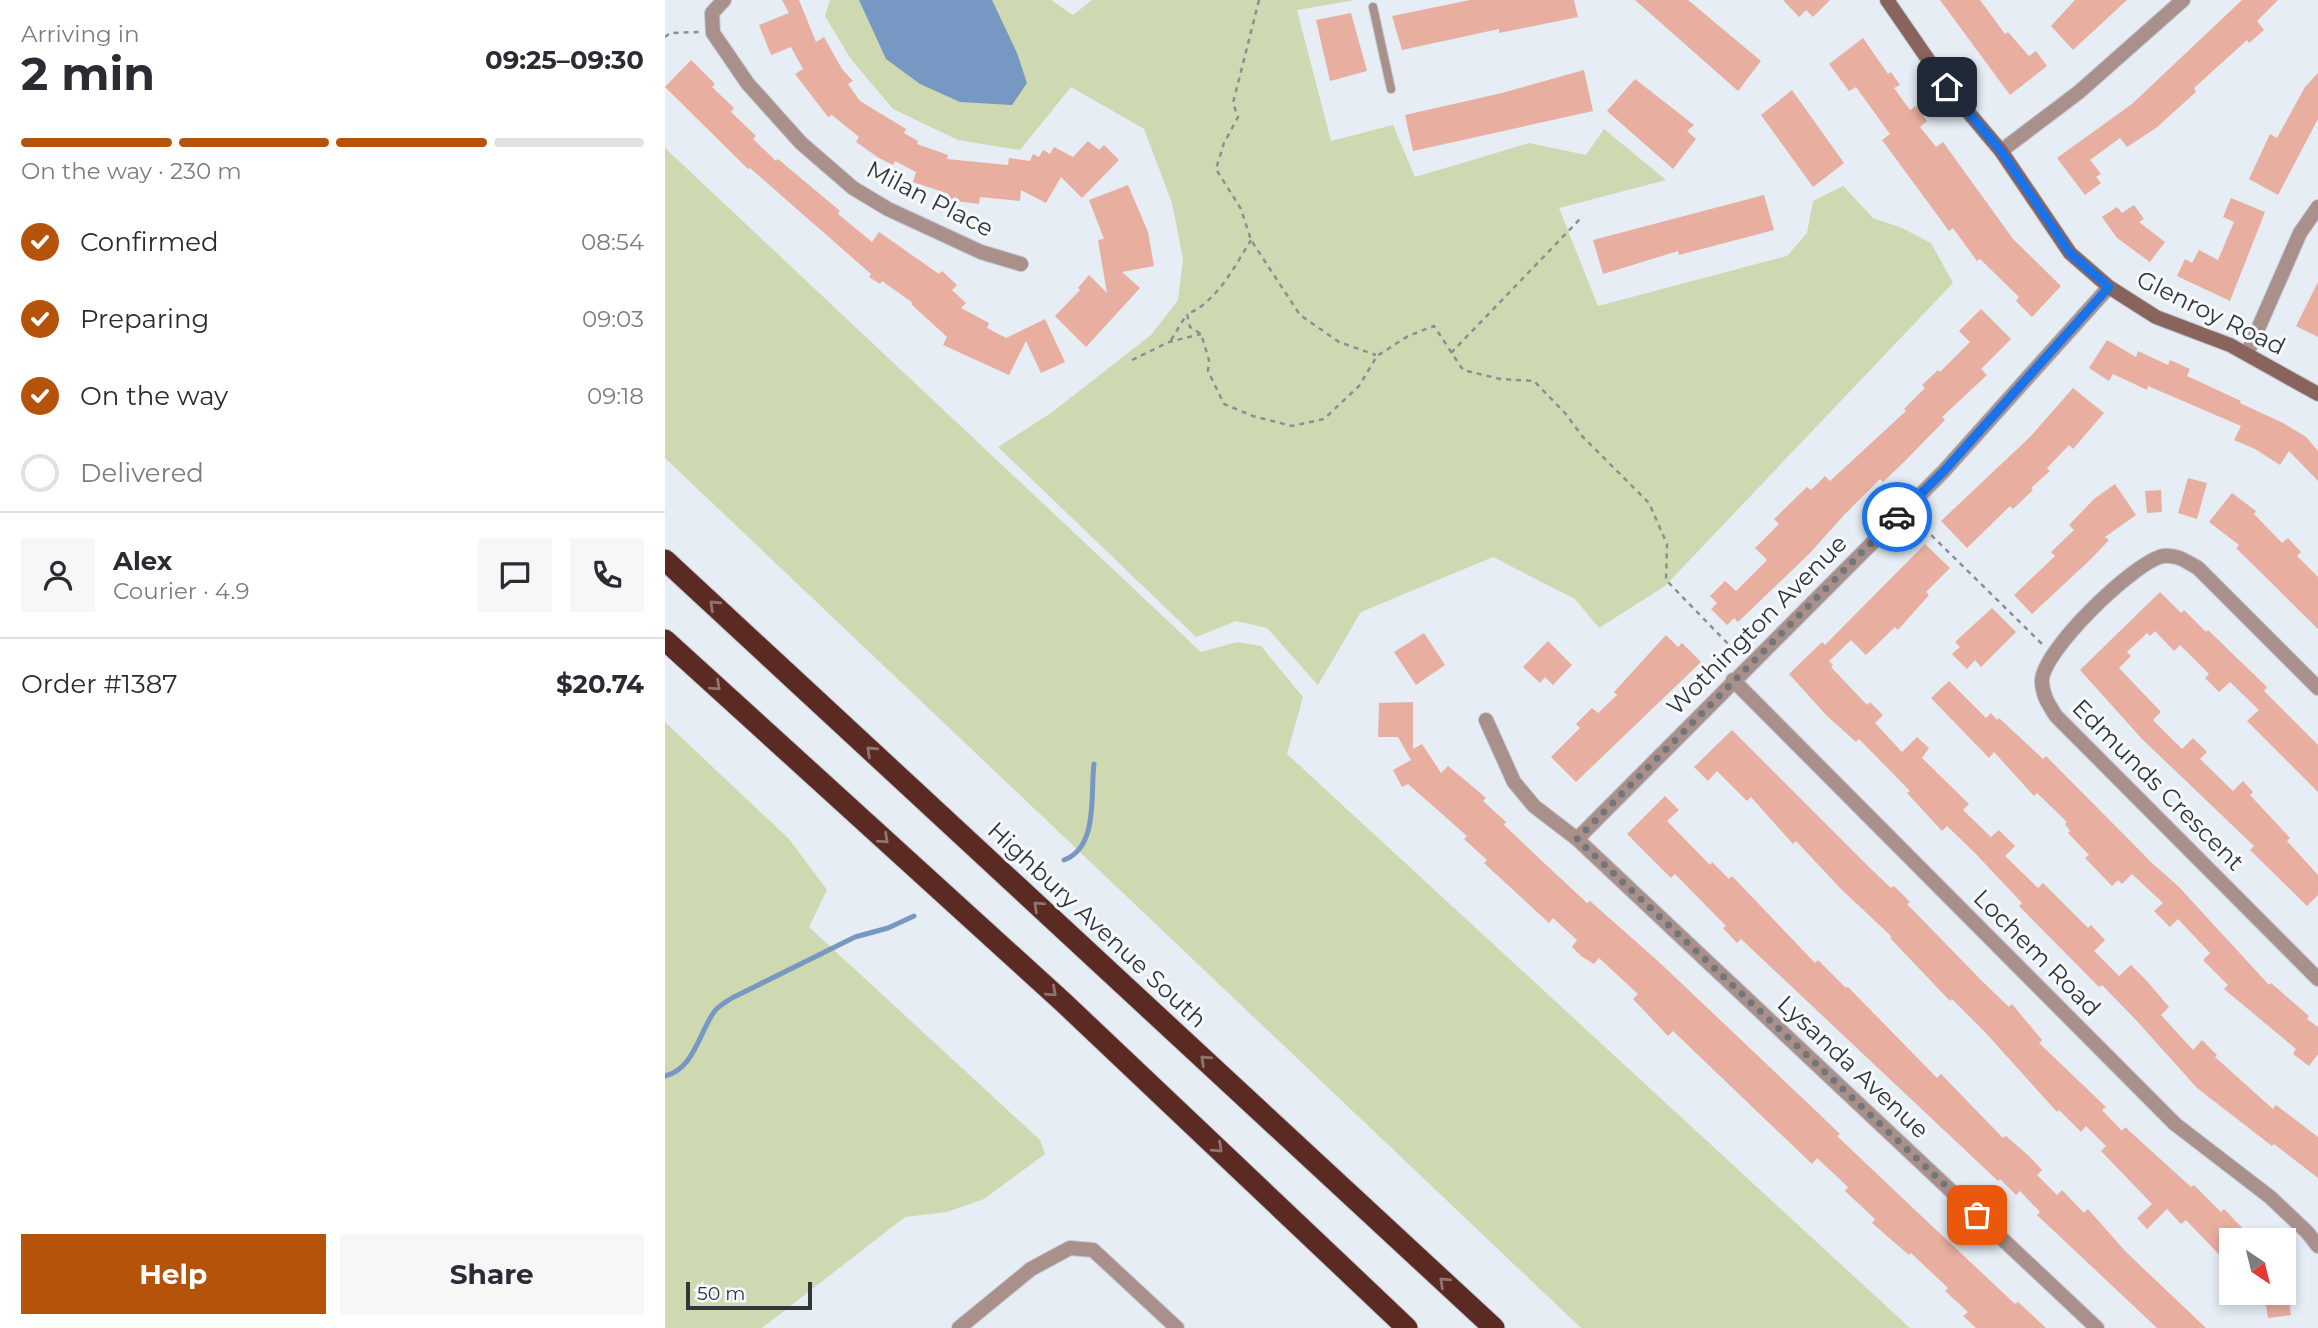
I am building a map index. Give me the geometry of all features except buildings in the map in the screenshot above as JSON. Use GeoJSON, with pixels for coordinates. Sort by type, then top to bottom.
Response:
{"type":"FeatureCollection","features":[{"type":"Feature","properties":{"kind":"highway","name":"Highbury Avenue South"},"geometry":{"type":"LineString","coordinates":[[665,560],[1494,1328]]}},
{"type":"Feature","properties":{"kind":"highway"},"geometry":{"type":"LineString","coordinates":[[665,640],[1063,1002],[1407,1328]]}},
{"type":"Feature","properties":{"kind":"street","name":"Milan Place"},"geometry":{"type":"LineString","coordinates":[[724,0],[712,13],[713,33],[748,84],[801,143],[853,188],[888,209],[981,252],[1021,264]]}},
{"type":"Feature","properties":{"kind":"street","name":"Glenroy Road"},"geometry":{"type":"LineString","coordinates":[[1887,0],[1947,87],[2001,151],[2070,253],[2109,287],[2156,317],[2247,354],[2318,394]]}},
{"type":"Feature","properties":{"kind":"street"},"geometry":{"type":"LineString","coordinates":[[2001,151],[2079,92],[2183,0]]}},
{"type":"Feature","properties":{"kind":"street"},"geometry":{"type":"LineString","coordinates":[[2247,354],[2300,233],[2318,206]]}},
{"type":"Feature","properties":{"kind":"street","name":"Wothington Avenue"},"geometry":{"type":"LineString","coordinates":[[1577,839],[1943,472],[2109,287]]}},
{"type":"Feature","properties":{"kind":"street","name":"Edmunds Crescent"},"geometry":{"type":"LineString","coordinates":[[2318,688],[2219,587],[2198,568],[2177,556],[2163,556],[2130,573],[2053,653],[2042,680],[2045,698],[2056,716],[2318,979]]}},
{"type":"Feature","properties":{"kind":"street","name":"Lochem Road"},"geometry":{"type":"LineString","coordinates":[[1733,680],[2175,1124],[2270,1197],[2307,1232],[2318,1247]]}},
{"type":"Feature","properties":{"kind":"street","name":"Lysanda Avenue"},"geometry":{"type":"LineString","coordinates":[[1486,720],[1514,782],[1535,806],[1577,839],[2097,1328]]}},
{"type":"Feature","properties":{"kind":"street"},"geometry":{"type":"LineString","coordinates":[[960,1328],[1031,1269],[1070,1248],[1093,1250],[1177,1328]]}},
{"type":"Feature","properties":{"kind":"lane"},"geometry":{"type":"LineString","coordinates":[[1373,7],[1391,89]]}},
{"type":"Feature","properties":{"kind":"path"},"geometry":{"type":"LineString","coordinates":[[1259,0],[1233,103],[1238,117],[1224,143],[1216,169],[1241,209],[1251,240],[1300,315],[1339,342],[1377,356]]}},
{"type":"Feature","properties":{"kind":"path"},"geometry":{"type":"LineString","coordinates":[[665,37],[670,33],[699,32]]}},
{"type":"Feature","properties":{"kind":"path"},"geometry":{"type":"LineString","coordinates":[[1451,353],[1580,219]]}},
{"type":"Feature","properties":{"kind":"path"},"geometry":{"type":"LineString","coordinates":[[1170,342],[1187,314],[1199,309],[1210,295],[1222,287],[1251,240]]}},
{"type":"Feature","properties":{"kind":"path"},"geometry":{"type":"LineString","coordinates":[[1187,314],[1190,327],[1201,334],[1209,360],[1208,371],[1224,404],[1253,416],[1292,426],[1324,419],[1359,386],[1377,356],[1408,336],[1434,326],[1462,370],[1500,379],[1534,381],[1565,413],[1582,436],[1649,503],[1667,544],[1666,580],[1735,651]]}},
{"type":"Feature","properties":{"kind":"path"},"geometry":{"type":"LineString","coordinates":[[1132,360],[1170,342],[1201,334]]}},
{"type":"Feature","properties":{"kind":"path"},"geometry":{"type":"LineString","coordinates":[[1905,509],[2053,653]]}},
{"type":"Feature","properties":{"kind":"green space"},"geometry":{"type":"Polygon","coordinates":[[[830,0],[1051,0],[1073,15],[1092,0],[1355,0],[1297,10],[1331,141],[1393,125],[1415,177],[1529,143],[1586,155],[1604,129],[1666,180],[1559,208],[1598,306],[1787,256],[1807,233],[1813,201],[1843,186],[1873,218],[1902,228],[1931,243],[1953,283],[1665,586],[1599,628],[1575,599],[1493,557],[1361,612],[1318,685],[1267,628],[1236,621],[1196,637],[998,447],[1051,413],[1151,335],[1178,300],[1183,259],[1172,203],[1144,129],[1071,87],[1020,150],[958,140],[893,109],[850,58],[825,16],[830,0]]]}},
{"type":"Feature","properties":{"kind":"green space"},"geometry":{"type":"Polygon","coordinates":[[[665,148],[1201,652],[1237,642],[1261,646],[1303,697],[1287,754],[1910,1328],[1581,1328],[665,458],[665,148]]]}},
{"type":"Feature","properties":{"kind":"green space"},"geometry":{"type":"Polygon","coordinates":[[[665,722],[789,839],[827,890],[809,927],[1040,1140],[1045,1154],[984,1199],[947,1212],[905,1217],[762,1328],[665,1328],[665,722]]]}},
{"type":"Feature","properties":{"kind":"water"},"geometry":{"type":"Polygon","coordinates":[[[859,0],[992,0],[1017,53],[1027,83],[1012,105],[960,102],[920,84],[886,59],[859,0]]]}},
{"type":"Feature","properties":{"kind":"waterway"},"geometry":{"type":"LineString","coordinates":[[1064,860],[1083,844],[1088,832],[1094,764]]}},
{"type":"Feature","properties":{"kind":"waterway"},"geometry":{"type":"LineString","coordinates":[[665,1076],[683,1066],[714,1012],[732,998],[855,937],[888,928],[914,916]]}},
{"type":"Feature","properties":{"kind":"way so far"},"geometry":{"type":"LineString","coordinates":[[1897,517],[1577,839],[1977,1215]]}},
{"type":"Feature","properties":{"kind":"route"},"geometry":{"type":"LineString","coordinates":[[1897,517],[1943,472],[2109,287],[2070,253],[2001,151],[1947,87]]}}]}
